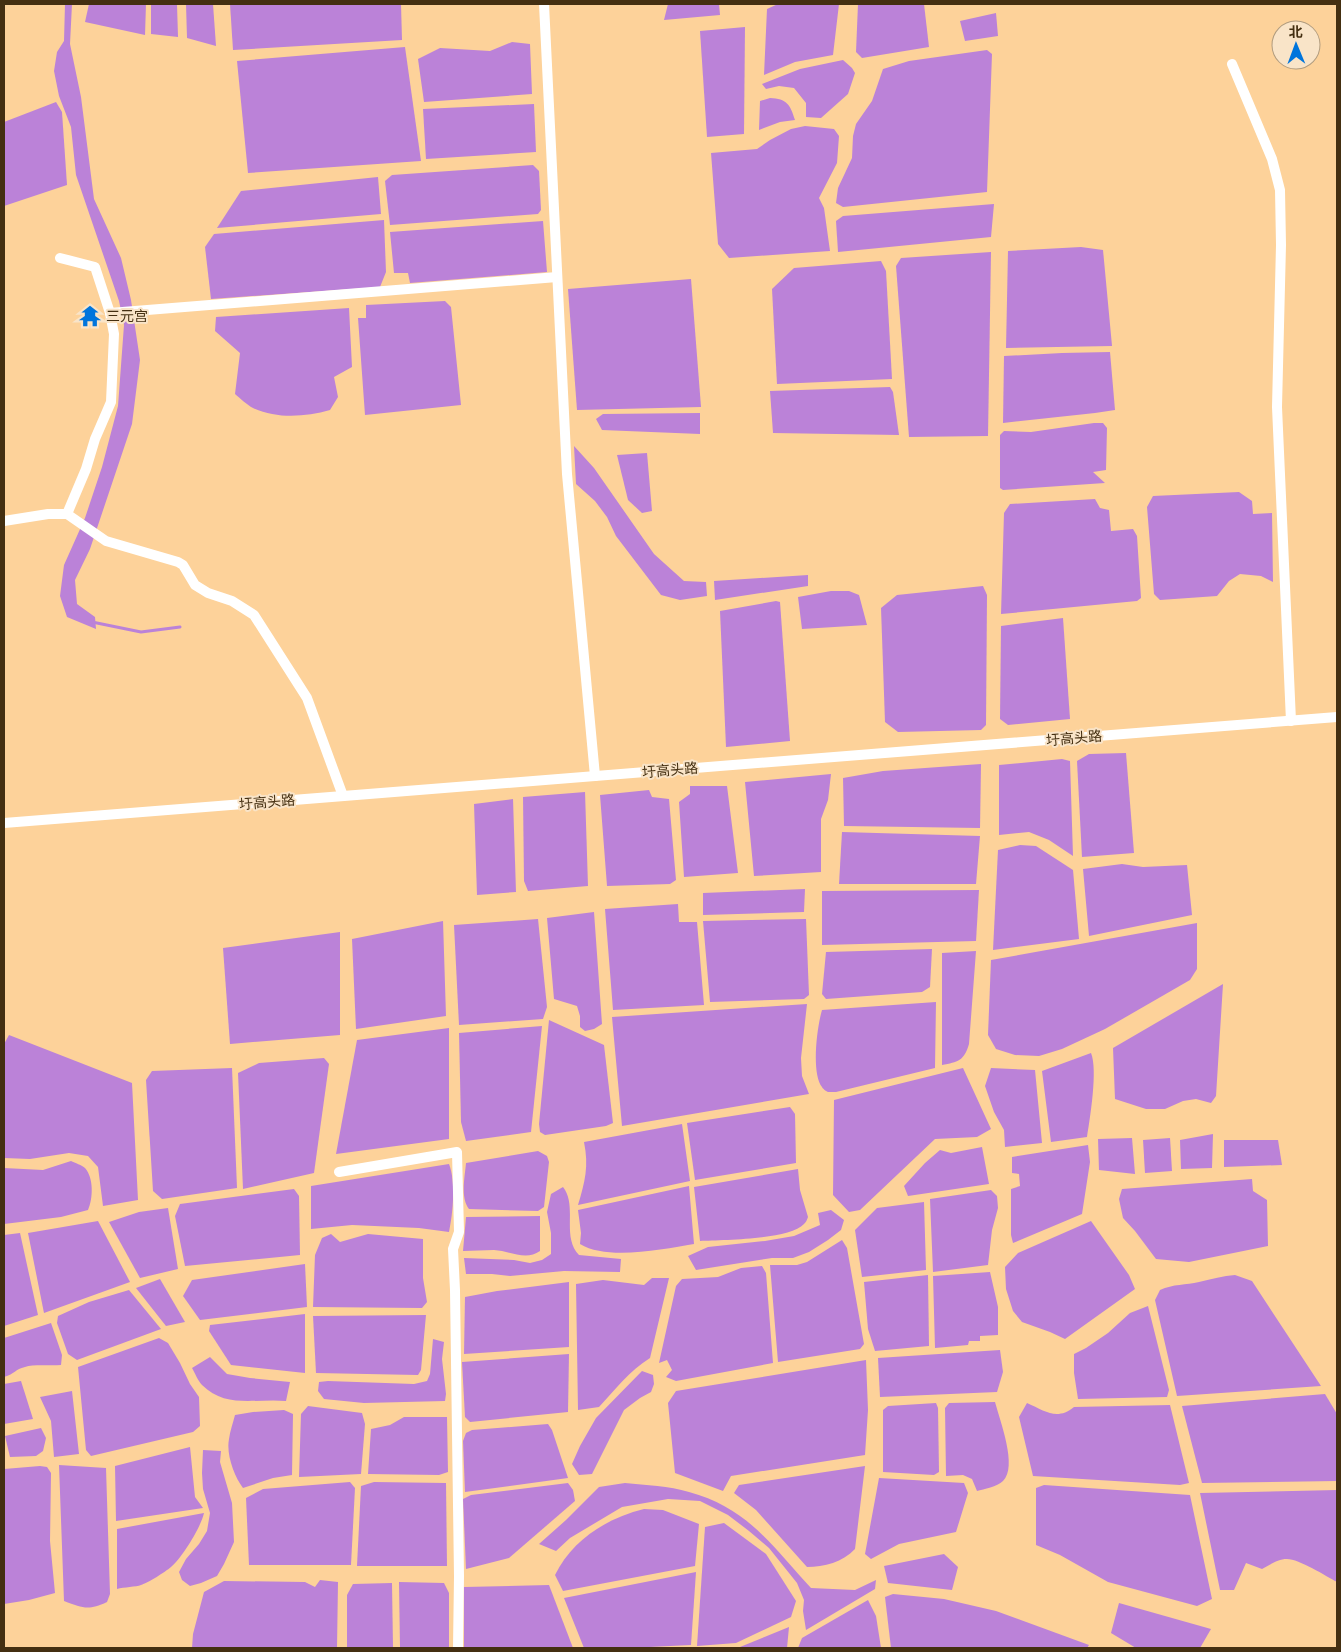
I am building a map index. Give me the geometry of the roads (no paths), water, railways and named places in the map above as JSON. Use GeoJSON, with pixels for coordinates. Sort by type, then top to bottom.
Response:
{"type":"FeatureCollection","features":[{"type":"Feature","properties":{"kind":"street"},"geometry":{"type":"LineString","coordinates":[[544,4],[567,474],[595,776]]}},
{"type":"Feature","properties":{"kind":"street"},"geometry":{"type":"LineString","coordinates":[[1232,64],[1272,159],[1280,190],[1281,245],[1277,407],[1291,721]]}},
{"type":"Feature","properties":{"kind":"street"},"geometry":{"type":"LineString","coordinates":[[60,258],[95,267],[114,313],[111,402],[67,514]]}},
{"type":"Feature","properties":{"kind":"street"},"geometry":{"type":"LineString","coordinates":[[114,313],[557,277]]}},
{"type":"Feature","properties":{"kind":"street"},"geometry":{"type":"LineString","coordinates":[[4,521],[48,514],[67,514],[106,541],[178,562],[183,565],[195,584],[208,593],[232,601],[254,615],[307,698],[343,796]]}},
{"type":"Feature","properties":{"kind":"street","name":"圩高头路"},"geometry":{"type":"LineString","coordinates":[[4,824],[1337,717]]}},
{"type":"Feature","properties":{"kind":"street"},"geometry":{"type":"LineString","coordinates":[[339,1172],[457,1152],[459,1232],[452,1249],[455,1290],[459,1566],[458,1648]]}},
{"type":"Feature","properties":{"kind":"waterway"},"geometry":{"type":"LineString","coordinates":[[92,622],[141,632],[180,627]]}},
{"type":"Feature","properties":{"kind":"place","name":"三元宫"},"geometry":{"type":"Point","coordinates":[90,316]}}]}
